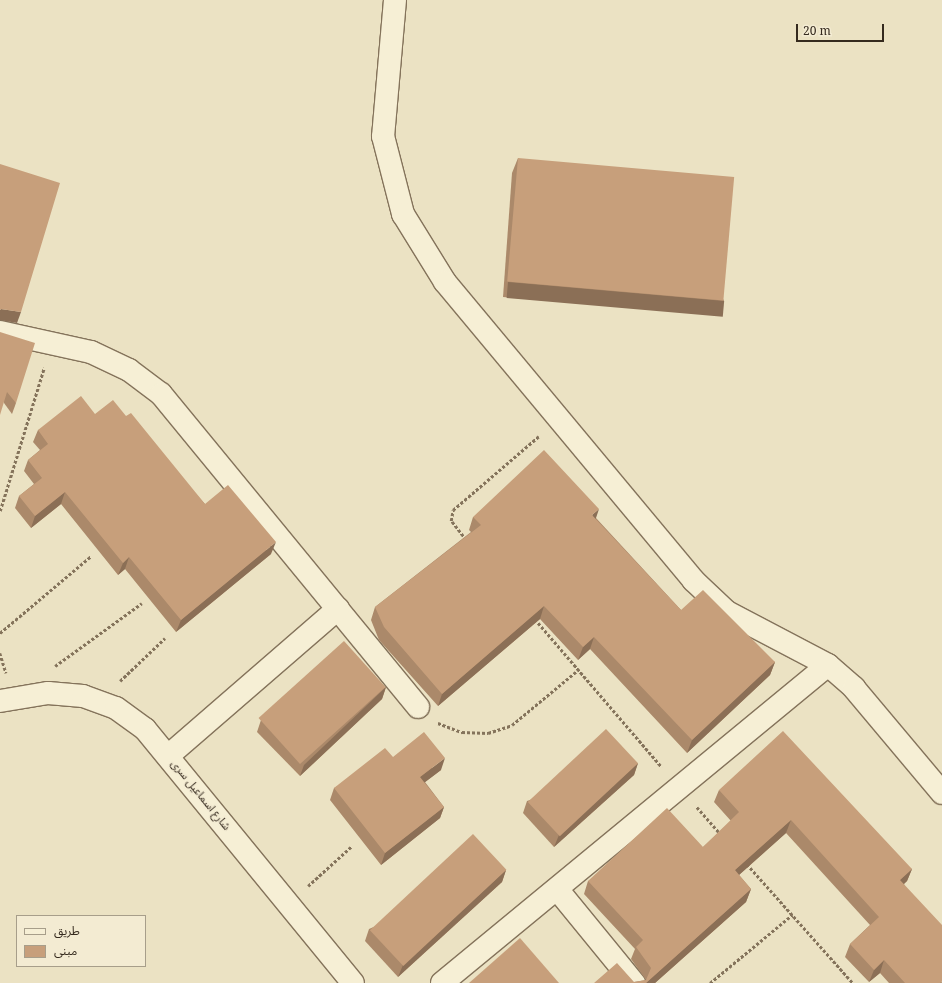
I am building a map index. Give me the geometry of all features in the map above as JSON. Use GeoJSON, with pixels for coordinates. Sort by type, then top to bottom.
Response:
{"type":"FeatureCollection","features":[{"type":"Feature","properties":{"kind":"street"},"geometry":{"type":"LineString","coordinates":[[395,0],[383,136],[403,214],[445,282],[693,580],[727,612],[828,665],[854,688],[942,794]]}},
{"type":"Feature","properties":{"kind":"street"},"geometry":{"type":"LineString","coordinates":[[0,332],[52,342],[91,352],[116,364],[161,394],[418,707]]}},
{"type":"Feature","properties":{"kind":"street"},"geometry":{"type":"LineString","coordinates":[[168,756],[338,609]]}},
{"type":"Feature","properties":{"kind":"street"},"geometry":{"type":"LineString","coordinates":[[442,983],[828,665]]}},
{"type":"Feature","properties":{"kind":"street","name":"شارع اسماعيل سرى"},"geometry":{"type":"LineString","coordinates":[[0,701],[13,696],[48,693],[99,700],[145,729],[353,983]]}},
{"type":"Feature","properties":{"kind":"street"},"geometry":{"type":"LineString","coordinates":[[557,888],[634,983]]}},
{"type":"Feature","properties":{"kind":"path"},"geometry":{"type":"LineString","coordinates":[[0,511],[52,342]]}},
{"type":"Feature","properties":{"kind":"path"},"geometry":{"type":"LineString","coordinates":[[469,543],[451,521],[453,510],[559,419]]}},
{"type":"Feature","properties":{"kind":"path"},"geometry":{"type":"LineString","coordinates":[[0,633],[91,556]]}},
{"type":"Feature","properties":{"kind":"path"},"geometry":{"type":"LineString","coordinates":[[52,668],[142,603]]}},
{"type":"Feature","properties":{"kind":"path"},"geometry":{"type":"LineString","coordinates":[[531,615],[725,840]]}},
{"type":"Feature","properties":{"kind":"path"},"geometry":{"type":"LineString","coordinates":[[99,700],[165,638]]}},
{"type":"Feature","properties":{"kind":"path"},"geometry":{"type":"LineString","coordinates":[[418,707],[438,723],[456,730],[488,733],[512,725],[578,670]]}},
{"type":"Feature","properties":{"kind":"path"},"geometry":{"type":"LineString","coordinates":[[289,904],[352,846]]}},
{"type":"Feature","properties":{"kind":"path"},"geometry":{"type":"LineString","coordinates":[[741,857],[853,983]]}},
{"type":"Feature","properties":{"kind":"path"},"geometry":{"type":"LineString","coordinates":[[710,983],[792,915]]}},
{"type":"Feature","properties":{"kind":"building"},"geometry":{"type":"Polygon","coordinates":[[[518,158],[734,177],[723,300],[507,282],[518,158]]]}},
{"type":"Feature","properties":{"kind":"building"},"geometry":{"type":"Polygon","coordinates":[[[0,164],[60,183],[21,312],[0,310],[0,164]]]}},
{"type":"Feature","properties":{"kind":"building"},"geometry":{"type":"Polygon","coordinates":[[[0,332],[35,343],[16,403],[7,392],[0,415],[0,332]]]}},
{"type":"Feature","properties":{"kind":"building"},"geometry":{"type":"Polygon","coordinates":[[[81,396],[95,414],[113,400],[126,416],[131,413],[205,504],[228,485],[276,542],[181,620],[129,557],[123,563],[65,492],[35,516],[19,496],[42,478],[28,460],[48,444],[38,430],[81,396]]]}},
{"type":"Feature","properties":{"kind":"building"},"geometry":{"type":"Polygon","coordinates":[[[544,450],[599,509],[592,515],[681,610],[703,590],[775,662],[692,740],[594,637],[583,647],[544,606],[442,694],[384,627],[375,607],[481,525],[473,517],[544,450]]]}},
{"type":"Feature","properties":{"kind":"building"},"geometry":{"type":"Polygon","coordinates":[[[344,641],[385,687],[300,764],[259,718],[344,641]]]}},
{"type":"Feature","properties":{"kind":"building"},"geometry":{"type":"Polygon","coordinates":[[[606,729],[638,763],[560,836],[528,802],[606,729]]]}},
{"type":"Feature","properties":{"kind":"building"},"geometry":{"type":"Polygon","coordinates":[[[783,731],[912,869],[900,880],[942,925],[942,981],[940,983],[905,983],[884,960],[874,970],[850,944],[879,917],[791,820],[735,870],[751,889],[646,983],[594,983],[617,963],[634,982],[646,980],[651,968],[636,947],[643,940],[588,881],[667,808],[703,847],[739,812],[719,790],[783,731]]]}},
{"type":"Feature","properties":{"kind":"building"},"geometry":{"type":"Polygon","coordinates":[[[424,732],[445,758],[420,777],[444,807],[385,853],[334,788],[385,748],[393,757],[424,732]]]}},
{"type":"Feature","properties":{"kind":"building"},"geometry":{"type":"Polygon","coordinates":[[[473,834],[506,870],[403,966],[370,930],[473,834]]]}},
{"type":"Feature","properties":{"kind":"building"},"geometry":{"type":"Polygon","coordinates":[[[520,938],[559,983],[469,983],[520,938]]]}}]}
